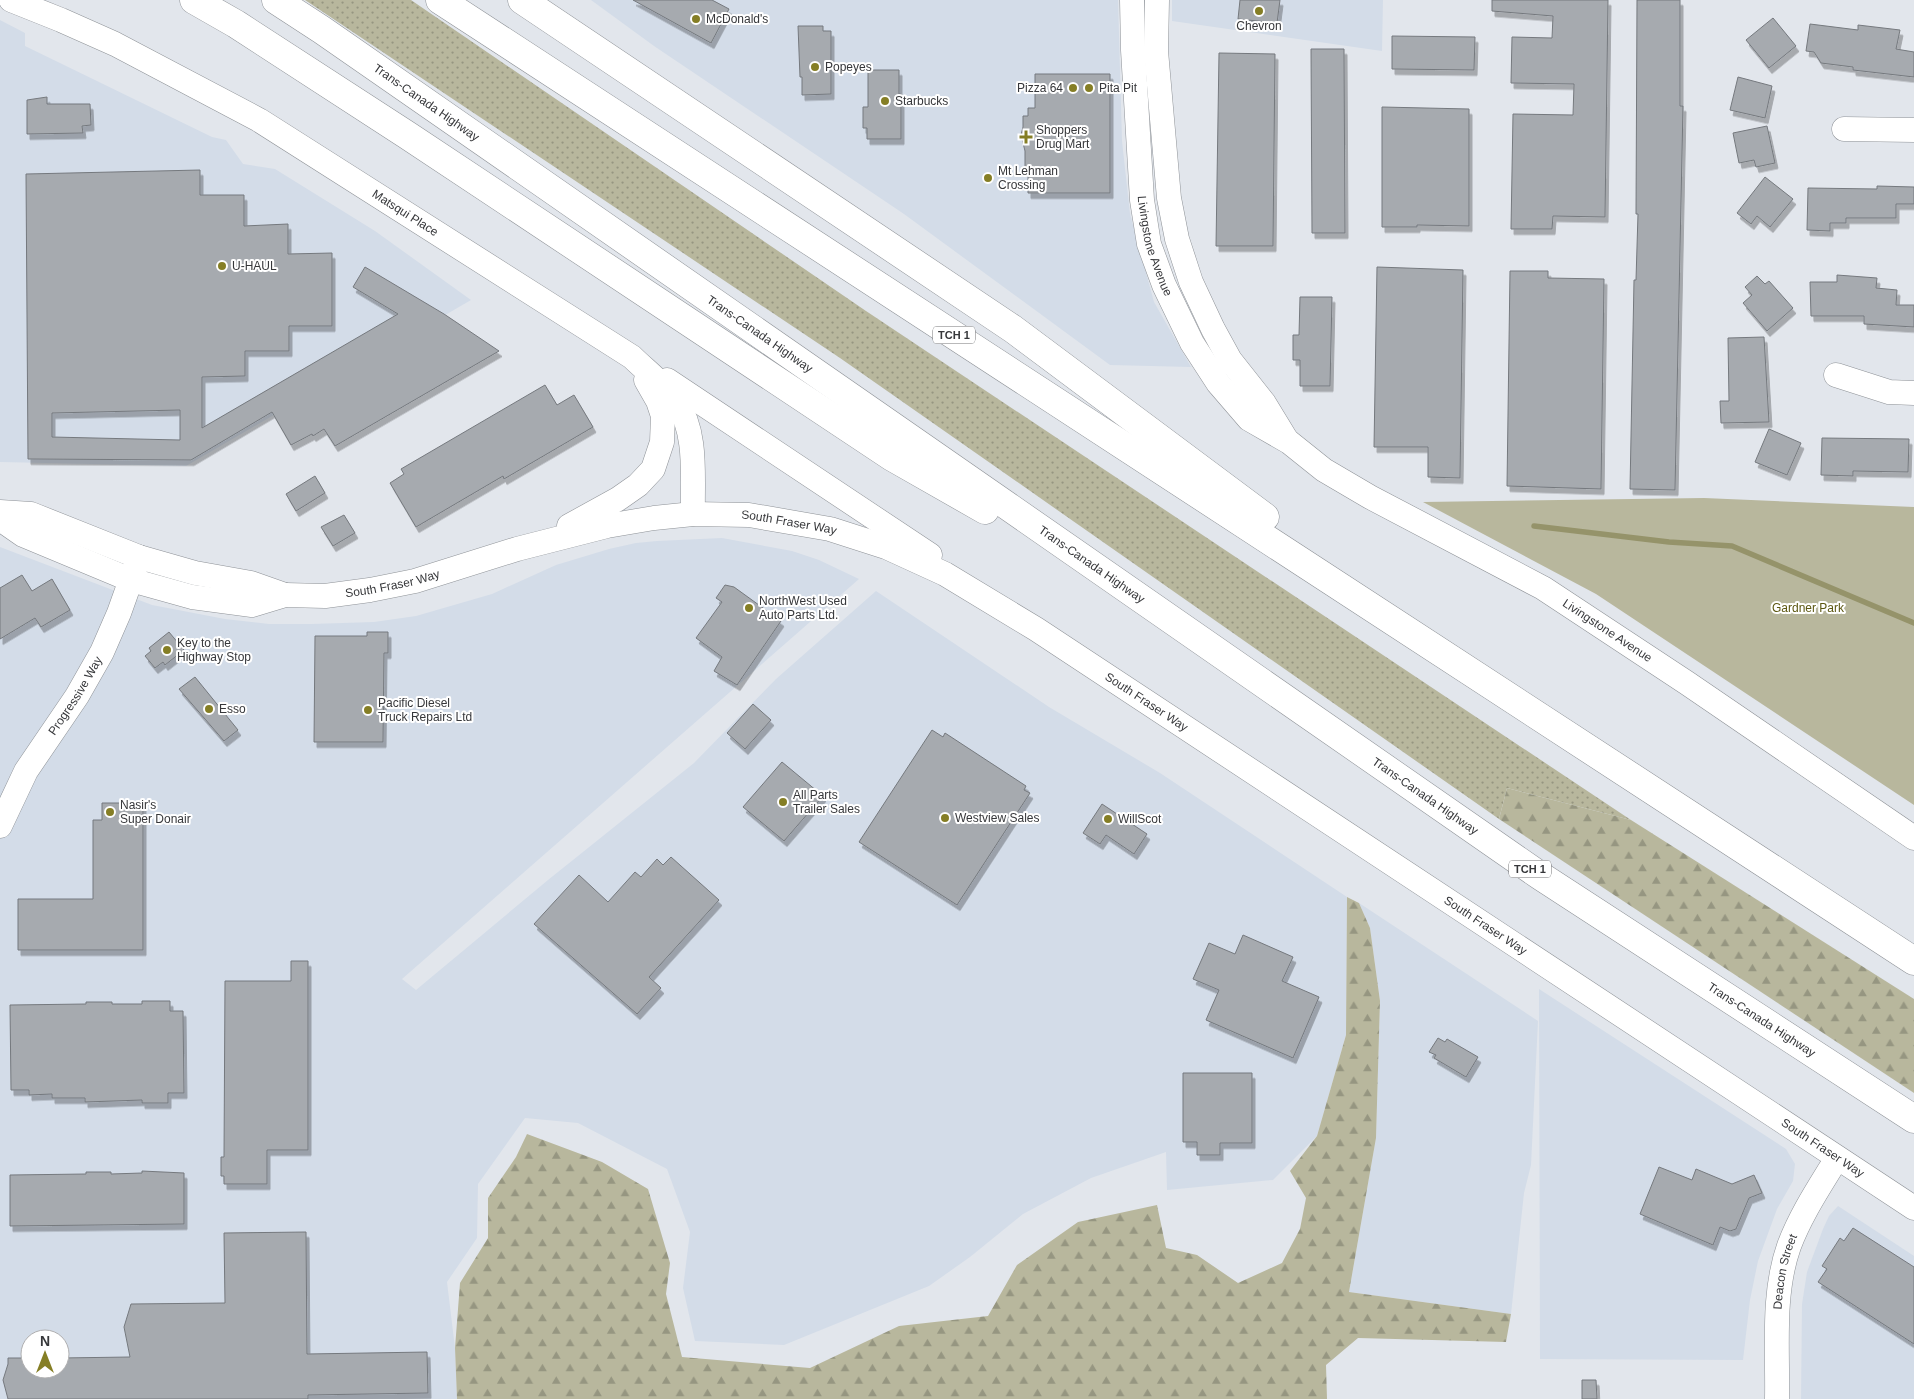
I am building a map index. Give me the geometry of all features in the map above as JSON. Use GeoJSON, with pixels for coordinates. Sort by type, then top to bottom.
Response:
{"type":"FeatureCollection","features":[{"type":"Feature","properties":{"kind":"highway"},"geometry":{"type":"LineString","coordinates":[[194,0],[236,24],[383,119],[892,457],[1153,607]]}},
{"type":"Feature","properties":{"kind":"highway","name":"Trans-Canada Highway"},"geometry":{"type":"LineString","coordinates":[[276,0],[322,30],[1539,875],[1914,1119]]}},
{"type":"Feature","properties":{"kind":"highway","name":"TCH 1"},"geometry":{"type":"LineString","coordinates":[[440,0],[1914,961]]}},
{"type":"Feature","properties":{"kind":"highway"},"geometry":{"type":"LineString","coordinates":[[522,0],[1013,329],[1468,669]]}},
{"type":"Feature","properties":{"kind":"highway"},"geometry":{"type":"LineString","coordinates":[[535,0],[598,50]]}},
{"type":"Feature","properties":{"kind":"street","name":"Matsqui Place"},"geometry":{"type":"LineString","coordinates":[[12,0],[115,44],[259,120],[632,357],[676,400],[687,422],[691,447],[693,514]]}},
{"type":"Feature","properties":{"kind":"street","name":"Livingstone Avenue"},"geometry":{"type":"LineString","coordinates":[[1132,0],[1142,200],[1149,244],[1178,315],[1192,343],[1218,383],[1249,419],[1289,442],[1324,470],[1370,497],[1544,588],[1914,838]]}},
{"type":"Feature","properties":{"kind":"street","name":"Livingstone Avenue"},"geometry":{"type":"LineString","coordinates":[[1157,0],[1156,52],[1169,198],[1176,239],[1191,282],[1230,360],[1264,403],[1289,442]]}},
{"type":"Feature","properties":{"kind":"street"},"geometry":{"type":"LineString","coordinates":[[1844,129],[1914,130]]}},
{"type":"Feature","properties":{"kind":"street"},"geometry":{"type":"LineString","coordinates":[[1178,315],[1202,305]]}},
{"type":"Feature","properties":{"kind":"street"},"geometry":{"type":"LineString","coordinates":[[517,549],[595,513],[638,485],[653,469],[662,442],[663,416],[658,400],[632,357]]}},
{"type":"Feature","properties":{"kind":"street"},"geometry":{"type":"LineString","coordinates":[[632,357],[966,578],[1036,629]]}},
{"type":"Feature","properties":{"kind":"street"},"geometry":{"type":"LineString","coordinates":[[1836,375],[1889,392],[1914,393]]}},
{"type":"Feature","properties":{"kind":"street","name":"South Fraser Way"},"geometry":{"type":"LineString","coordinates":[[0,512],[31,514],[139,557],[195,573],[251,582],[285,595]]}},
{"type":"Feature","properties":{"kind":"street","name":"South Fraser Way"},"geometry":{"type":"LineString","coordinates":[[0,519],[23,535],[131,580],[192,597],[252,605],[285,595],[324,596],[370,590],[423,579],[517,549],[607,526],[693,514],[749,515],[775,518],[830,529],[886,547],[945,574],[1036,629],[1914,1208]]}},
{"type":"Feature","properties":{"kind":"street","name":"Progressive Way"},"geometry":{"type":"LineString","coordinates":[[0,826],[26,770],[77,696],[102,652],[119,613],[139,557]]}},
{"type":"Feature","properties":{"kind":"street","name":"Deacon Street"},"geometry":{"type":"LineString","coordinates":[[1777,1399],[1778,1304],[1789,1246],[1801,1219],[1837,1158]]}},
{"type":"Feature","properties":{"kind":"shaded area","name":"Mt Lehman Crossing"},"geometry":{"type":"Polygon","coordinates":[[[591,0],[1118,0],[1122,141],[1130,214],[1154,302],[1191,367],[1110,365],[904,214],[654,46],[591,0]]]}},
{"type":"Feature","properties":{"kind":"shaded area"},"geometry":{"type":"Polygon","coordinates":[[[1172,0],[1383,0],[1382,51],[1172,21],[1172,0]]]}},
{"type":"Feature","properties":{"kind":"shaded area","name":"U-HAUL"},"geometry":{"type":"Polygon","coordinates":[[[0,20],[25,33],[25,46],[212,137],[226,140],[243,164],[275,169],[375,231],[471,300],[186,466],[0,462],[0,20]]]}},
{"type":"Feature","properties":{"kind":"shaded area"},"geometry":{"type":"Polygon","coordinates":[[[722,538],[792,551],[819,560],[859,579],[402,979],[416,990],[548,880],[694,763],[776,679],[876,591],[1049,707],[1160,773],[1347,897],[1346,1035],[1317,1136],[1273,1180],[1167,1190],[1166,1152],[1091,1178],[1023,1214],[970,1257],[929,1286],[784,1345],[695,1341],[683,1288],[690,1232],[667,1169],[578,1123],[525,1118],[478,1184],[477,1238],[447,1282],[455,1348],[457,1399],[0,1399],[0,547],[152,605],[225,619],[269,624],[311,624],[374,622],[416,616],[492,594],[556,565],[636,543],[722,538]]]}},
{"type":"Feature","properties":{"kind":"shaded area"},"geometry":{"type":"Polygon","coordinates":[[[1359,903],[1538,1021],[1531,1165],[1524,1193],[1511,1314],[1349,1292],[1376,1138],[1380,1001],[1370,928],[1359,903]]]}},
{"type":"Feature","properties":{"kind":"shaded area"},"geometry":{"type":"Polygon","coordinates":[[[1539,989],[1786,1149],[1795,1164],[1793,1181],[1777,1209],[1758,1261],[1750,1300],[1743,1360],[1540,1359],[1539,989]]]}},
{"type":"Feature","properties":{"kind":"shaded area"},"geometry":{"type":"Polygon","coordinates":[[[1838,1206],[1914,1256],[1914,1399],[1801,1399],[1802,1304],[1807,1272],[1829,1216],[1838,1206]]]}},
{"type":"Feature","properties":{"kind":"green space"},"geometry":{"type":"Polygon","coordinates":[[[305,0],[411,0],[866,311],[1631,820],[1507,788],[1499,819],[840,358],[305,0]]]}},
{"type":"Feature","properties":{"kind":"green space","name":"Gardner Park"},"geometry":{"type":"Polygon","coordinates":[[[1704,498],[1914,507],[1914,805],[1596,594],[1423,502],[1704,498]]]}},
{"type":"Feature","properties":{"kind":"green space"},"geometry":{"type":"Polygon","coordinates":[[[1507,788],[1631,820],[1914,999],[1914,1093],[1499,819],[1507,788]]]}},
{"type":"Feature","properties":{"kind":"green space"},"geometry":{"type":"Polygon","coordinates":[[[1347,897],[1359,903],[1370,928],[1380,1001],[1376,1138],[1349,1292],[1511,1314],[1506,1342],[1358,1338],[1326,1365],[1327,1399],[457,1399],[455,1348],[460,1283],[488,1238],[488,1198],[516,1157],[527,1134],[602,1162],[648,1189],[670,1263],[666,1294],[682,1357],[810,1368],[899,1326],[988,1316],[1017,1265],[1078,1222],[1157,1205],[1166,1248],[1197,1255],[1238,1283],[1282,1263],[1300,1229],[1306,1198],[1290,1171],[1317,1136],[1346,1035],[1347,897]]]}},
{"type":"Feature","properties":{"kind":"building","name":"McDonald's"},"geometry":{"type":"Polygon","coordinates":[[[633,0],[712,0],[729,9],[711,43],[633,0]]]}},
{"type":"Feature","properties":{"kind":"building","name":"Chevron"},"geometry":{"type":"Polygon","coordinates":[[[1240,0],[1280,0],[1277,23],[1238,19],[1240,0]]]}},
{"type":"Feature","properties":{"kind":"building"},"geometry":{"type":"Polygon","coordinates":[[[1492,0],[1608,0],[1605,217],[1553,216],[1552,229],[1511,229],[1513,114],[1573,115],[1574,84],[1511,83],[1512,37],[1552,38],[1553,16],[1492,11],[1492,0]]]}},
{"type":"Feature","properties":{"kind":"building"},"geometry":{"type":"Polygon","coordinates":[[[1637,0],[1680,0],[1680,106],[1683,106],[1675,490],[1630,489],[1634,280],[1636,280],[1638,214],[1636,214],[1637,0]]]}},
{"type":"Feature","properties":{"kind":"building"},"geometry":{"type":"Polygon","coordinates":[[[1773,18],[1796,46],[1769,68],[1746,40],[1773,18]]]}},
{"type":"Feature","properties":{"kind":"building"},"geometry":{"type":"Polygon","coordinates":[[[1810,24],[1858,30],[1858,25],[1900,30],[1896,49],[1914,52],[1914,77],[1853,70],[1853,67],[1821,63],[1814,52],[1806,51],[1810,24]]]}},
{"type":"Feature","properties":{"kind":"building","name":"Popeyes"},"geometry":{"type":"Polygon","coordinates":[[[798,26],[823,26],[823,31],[831,31],[831,94],[802,95],[798,26]]]}},
{"type":"Feature","properties":{"kind":"building"},"geometry":{"type":"Polygon","coordinates":[[[1392,36],[1475,37],[1474,70],[1392,69],[1392,36]]]}},
{"type":"Feature","properties":{"kind":"building"},"geometry":{"type":"Polygon","coordinates":[[[1311,49],[1344,49],[1345,233],[1312,233],[1311,49]]]}},
{"type":"Feature","properties":{"kind":"building"},"geometry":{"type":"Polygon","coordinates":[[[1219,53],[1275,54],[1273,246],[1216,246],[1219,53]]]}},
{"type":"Feature","properties":{"kind":"building","name":"Starbucks"},"geometry":{"type":"Polygon","coordinates":[[[868,70],[899,70],[901,139],[867,139],[867,128],[863,128],[863,107],[868,107],[868,70]]]}},
{"type":"Feature","properties":{"kind":"building"},"geometry":{"type":"Polygon","coordinates":[[[1035,74],[1110,74],[1110,193],[1028,193],[1028,167],[1025,167],[1025,151],[1021,135],[1023,116],[1028,116],[1028,108],[1035,108],[1035,74]]]}},
{"type":"Feature","properties":{"kind":"building"},"geometry":{"type":"Polygon","coordinates":[[[1738,77],[1772,86],[1765,118],[1730,110],[1738,77]]]}},
{"type":"Feature","properties":{"kind":"building"},"geometry":{"type":"Polygon","coordinates":[[[47,97],[47,104],[90,104],[91,125],[82,126],[83,133],[27,134],[27,100],[47,97]]]}},
{"type":"Feature","properties":{"kind":"building"},"geometry":{"type":"Polygon","coordinates":[[[1382,107],[1469,109],[1469,226],[1417,225],[1417,227],[1382,227],[1382,107]]]}},
{"type":"Feature","properties":{"kind":"building"},"geometry":{"type":"Polygon","coordinates":[[[1767,126],[1775,163],[1756,167],[1754,160],[1739,163],[1733,133],[1767,126]]]}},
{"type":"Feature","properties":{"kind":"building","name":"U-HAUL"},"geometry":{"type":"Polygon","coordinates":[[[200,170],[200,195],[244,195],[244,226],[288,224],[288,254],[332,253],[332,326],[289,326],[289,351],[245,351],[245,376],[202,377],[202,428],[398,314],[353,287],[365,267],[444,314],[499,351],[335,446],[324,429],[291,445],[272,412],[191,460],[28,459],[26,174],[200,170]],[[180,410],[52,413],[52,437],[180,440],[180,410]]]}},
{"type":"Feature","properties":{"kind":"building"},"geometry":{"type":"Polygon","coordinates":[[[1765,177],[1793,199],[1770,227],[1757,216],[1751,224],[1737,213],[1765,177]]]}},
{"type":"Feature","properties":{"kind":"building"},"geometry":{"type":"Polygon","coordinates":[[[1877,186],[1914,187],[1914,204],[1896,204],[1896,218],[1846,218],[1846,223],[1830,223],[1830,231],[1807,230],[1808,188],[1877,189],[1877,186]]]}},
{"type":"Feature","properties":{"kind":"building"},"geometry":{"type":"Polygon","coordinates":[[[1377,267],[1463,270],[1460,478],[1428,477],[1428,447],[1374,447],[1377,267]]]}},
{"type":"Feature","properties":{"kind":"building"},"geometry":{"type":"Polygon","coordinates":[[[1510,271],[1548,271],[1548,278],[1604,279],[1601,489],[1507,486],[1510,271]]]}},
{"type":"Feature","properties":{"kind":"building"},"geometry":{"type":"Polygon","coordinates":[[[1837,275],[1877,278],[1876,288],[1897,290],[1896,305],[1914,305],[1914,327],[1864,324],[1864,316],[1811,316],[1810,282],[1837,282],[1837,275]]]}},
{"type":"Feature","properties":{"kind":"building"},"geometry":{"type":"Polygon","coordinates":[[[1757,276],[1765,284],[1769,281],[1793,308],[1767,331],[1743,303],[1752,295],[1745,287],[1757,276]]]}},
{"type":"Feature","properties":{"kind":"building"},"geometry":{"type":"Polygon","coordinates":[[[1300,297],[1332,297],[1330,386],[1300,386],[1300,360],[1293,360],[1293,335],[1299,335],[1300,297]]]}},
{"type":"Feature","properties":{"kind":"building"},"geometry":{"type":"Polygon","coordinates":[[[1764,337],[1769,422],[1721,423],[1720,401],[1729,401],[1728,338],[1764,337]]]}},
{"type":"Feature","properties":{"kind":"building"},"geometry":{"type":"Polygon","coordinates":[[[545,385],[557,405],[574,395],[593,427],[504,479],[503,476],[416,527],[390,483],[404,474],[401,469],[545,385]]]}},
{"type":"Feature","properties":{"kind":"building"},"geometry":{"type":"Polygon","coordinates":[[[1769,429],[1801,443],[1787,475],[1755,462],[1769,429]]]}},
{"type":"Feature","properties":{"kind":"building"},"geometry":{"type":"Polygon","coordinates":[[[1822,438],[1909,439],[1908,472],[1853,471],[1853,476],[1821,475],[1822,438]]]}},
{"type":"Feature","properties":{"kind":"building"},"geometry":{"type":"Polygon","coordinates":[[[315,476],[325,493],[296,511],[286,494],[315,476]]]}},
{"type":"Feature","properties":{"kind":"building"},"geometry":{"type":"Polygon","coordinates":[[[344,515],[355,533],[333,546],[321,527],[344,515]]]}},
{"type":"Feature","properties":{"kind":"building"},"geometry":{"type":"Polygon","coordinates":[[[22,575],[32,591],[52,579],[70,610],[41,627],[35,618],[0,639],[0,588],[22,575]]]}},
{"type":"Feature","properties":{"kind":"building"},"geometry":{"type":"Polygon","coordinates":[[[725,585],[734,587],[781,621],[737,685],[714,671],[722,657],[696,638],[722,602],[716,598],[725,585]]]}},
{"type":"Feature","properties":{"kind":"building","name":"Key to the Highway Stop"},"geometry":{"type":"Polygon","coordinates":[[[169,632],[184,650],[165,665],[163,662],[155,668],[145,656],[151,651],[149,648],[169,632]]]}},
{"type":"Feature","properties":{"kind":"building"},"geometry":{"type":"Polygon","coordinates":[[[367,632],[388,632],[388,653],[384,653],[383,742],[314,742],[315,636],[367,636],[367,632]]]}},
{"type":"Feature","properties":{"kind":"building","name":"Esso"},"geometry":{"type":"Polygon","coordinates":[[[195,677],[238,730],[224,741],[179,689],[195,677]]]}},
{"type":"Feature","properties":{"kind":"building"},"geometry":{"type":"Polygon","coordinates":[[[753,704],[771,720],[745,749],[727,733],[753,704]]]}},
{"type":"Feature","properties":{"kind":"building","name":"Westview Sales"},"geometry":{"type":"Polygon","coordinates":[[[932,730],[943,737],[945,733],[1026,786],[1024,790],[1030,793],[957,905],[859,842],[932,730]]]}},
{"type":"Feature","properties":{"kind":"building","name":"All Parts Trailer Sales"},"geometry":{"type":"Polygon","coordinates":[[[782,762],[823,796],[784,841],[743,807],[782,762]]]}},
{"type":"Feature","properties":{"kind":"building"},"geometry":{"type":"Polygon","coordinates":[[[102,803],[143,803],[143,950],[18,950],[18,899],[93,899],[93,820],[102,820],[102,803]]]}},
{"type":"Feature","properties":{"kind":"building","name":"WillScot"},"geometry":{"type":"Polygon","coordinates":[[[1102,804],[1147,834],[1134,854],[1106,835],[1100,844],[1083,833],[1102,804]]]}},
{"type":"Feature","properties":{"kind":"building"},"geometry":{"type":"Polygon","coordinates":[[[671,857],[719,900],[649,977],[661,988],[637,1014],[534,924],[579,875],[608,902],[635,872],[641,877],[657,859],[663,865],[671,857]]]}},
{"type":"Feature","properties":{"kind":"building"},"geometry":{"type":"Polygon","coordinates":[[[1243,935],[1293,957],[1282,981],[1319,997],[1293,1058],[1206,1020],[1219,990],[1193,979],[1209,943],[1235,954],[1243,935]]]}},
{"type":"Feature","properties":{"kind":"building"},"geometry":{"type":"Polygon","coordinates":[[[291,961],[308,961],[308,1150],[267,1150],[267,1184],[224,1184],[224,1176],[221,1176],[221,1157],[224,1157],[225,981],[291,981],[291,961]]]}},
{"type":"Feature","properties":{"kind":"building"},"geometry":{"type":"Polygon","coordinates":[[[142,1001],[170,1001],[170,1011],[183,1011],[184,1093],[168,1093],[168,1103],[142,1103],[142,1100],[85,1102],[85,1098],[52,1098],[52,1094],[29,1095],[29,1090],[11,1090],[10,1005],[86,1004],[86,1002],[142,1004],[142,1001]]]}},
{"type":"Feature","properties":{"kind":"building"},"geometry":{"type":"Polygon","coordinates":[[[1438,1038],[1445,1042],[1447,1039],[1478,1057],[1466,1077],[1434,1058],[1436,1055],[1429,1052],[1438,1038]]]}},
{"type":"Feature","properties":{"kind":"building"},"geometry":{"type":"Polygon","coordinates":[[[1183,1073],[1252,1073],[1252,1143],[1220,1143],[1220,1155],[1197,1155],[1197,1142],[1183,1142],[1183,1073]]]}},
{"type":"Feature","properties":{"kind":"building"},"geometry":{"type":"Polygon","coordinates":[[[1659,1167],[1692,1180],[1696,1169],[1732,1184],[1754,1175],[1762,1193],[1749,1198],[1736,1229],[1730,1231],[1720,1227],[1713,1245],[1640,1214],[1659,1167]]]}},
{"type":"Feature","properties":{"kind":"building"},"geometry":{"type":"Polygon","coordinates":[[[142,1171],[184,1173],[184,1224],[10,1226],[10,1175],[86,1174],[86,1172],[111,1172],[111,1174],[142,1173],[142,1171]]]}},
{"type":"Feature","properties":{"kind":"building"},"geometry":{"type":"Polygon","coordinates":[[[1853,1228],[1914,1267],[1914,1344],[1818,1282],[1827,1269],[1822,1266],[1840,1238],[1844,1241],[1853,1228]]]}},
{"type":"Feature","properties":{"kind":"building"},"geometry":{"type":"Polygon","coordinates":[[[306,1232],[307,1354],[427,1352],[428,1393],[308,1395],[308,1399],[8,1399],[3,1380],[8,1358],[20,1358],[20,1379],[70,1379],[70,1358],[130,1357],[124,1327],[131,1304],[225,1303],[224,1233],[306,1232]]]}},
{"type":"Feature","properties":{"kind":"building"},"geometry":{"type":"Polygon","coordinates":[[[1582,1380],[1596,1380],[1597,1399],[1582,1399],[1582,1380]]]}},
{"type":"Feature","properties":{"kind":"waterway"},"geometry":{"type":"LineString","coordinates":[[1534,526],[1669,542],[1732,546],[1914,623]]}},
{"type":"Feature","properties":{"kind":"place","name":"Chevron"},"geometry":{"type":"Point","coordinates":[1259,11]}},
{"type":"Feature","properties":{"kind":"place","name":"McDonald's"},"geometry":{"type":"Point","coordinates":[696,19]}},
{"type":"Feature","properties":{"kind":"place","name":"Popeyes"},"geometry":{"type":"Point","coordinates":[815,67]}},
{"type":"Feature","properties":{"kind":"place","name":"Pizza 64"},"geometry":{"type":"Point","coordinates":[1073,88]}},
{"type":"Feature","properties":{"kind":"place","name":"Pita Pit"},"geometry":{"type":"Point","coordinates":[1089,88]}},
{"type":"Feature","properties":{"kind":"place","name":"Starbucks"},"geometry":{"type":"Point","coordinates":[885,101]}},
{"type":"Feature","properties":{"kind":"place","name":"Shoppers Drug Mart"},"geometry":{"type":"Point","coordinates":[1026,137]}},
{"type":"Feature","properties":{"kind":"place","name":"Mt Lehman Crossing"},"geometry":{"type":"Point","coordinates":[988,178]}},
{"type":"Feature","properties":{"kind":"place","name":"U-HAUL"},"geometry":{"type":"Point","coordinates":[222,266]}},
{"type":"Feature","properties":{"kind":"place","name":"NorthWest Used Auto Parts Ltd."},"geometry":{"type":"Point","coordinates":[749,608]}},
{"type":"Feature","properties":{"kind":"place","name":"Key to the Highway Stop"},"geometry":{"type":"Point","coordinates":[167,650]}},
{"type":"Feature","properties":{"kind":"place","name":"Esso"},"geometry":{"type":"Point","coordinates":[209,709]}},
{"type":"Feature","properties":{"kind":"place","name":"Pacific Diesel Truck Repairs Ltd"},"geometry":{"type":"Point","coordinates":[368,710]}},
{"type":"Feature","properties":{"kind":"place","name":"All Parts Trailer Sales"},"geometry":{"type":"Point","coordinates":[783,802]}},
{"type":"Feature","properties":{"kind":"place","name":"Nasir's Super Donair"},"geometry":{"type":"Point","coordinates":[110,812]}},
{"type":"Feature","properties":{"kind":"place","name":"Westview Sales"},"geometry":{"type":"Point","coordinates":[945,818]}},
{"type":"Feature","properties":{"kind":"place","name":"WillScot"},"geometry":{"type":"Point","coordinates":[1108,819]}}]}
